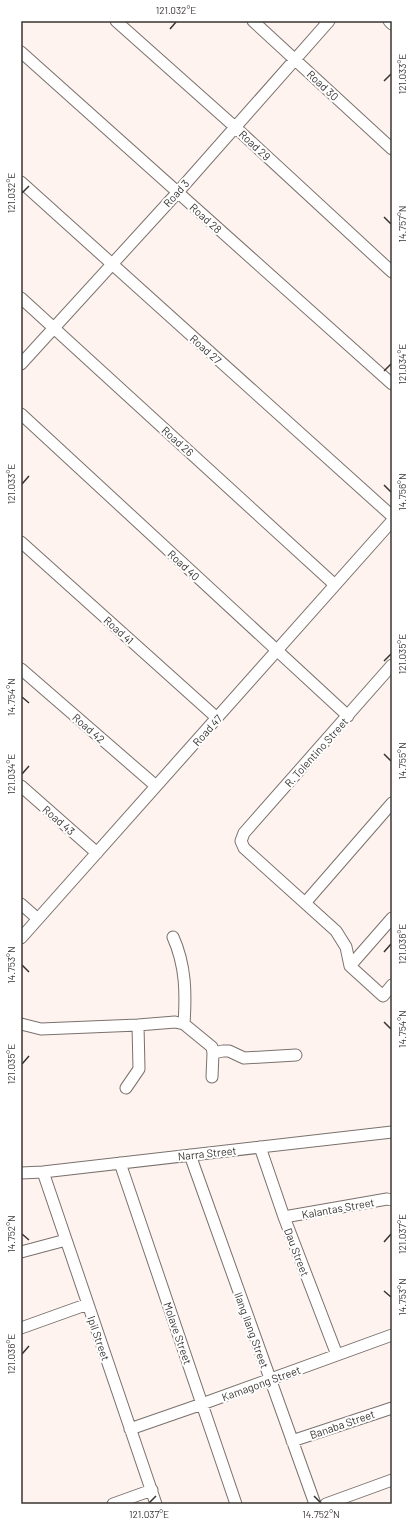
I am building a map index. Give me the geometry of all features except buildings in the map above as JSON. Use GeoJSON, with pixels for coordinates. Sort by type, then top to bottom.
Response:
{"type":"FeatureCollection","features":[{"type":"Feature","properties":{"kind":"street","name":"Road 29"},"geometry":{"type":"LineString","coordinates":[[116,21],[235,127],[392,272]]}},
{"type":"Feature","properties":{"kind":"street","name":"Road 30"},"geometry":{"type":"LineString","coordinates":[[253,21],[392,149]]}},
{"type":"Feature","properties":{"kind":"street","name":"Road 3"},"geometry":{"type":"LineString","coordinates":[[21,364],[178,192],[329,21]]}},
{"type":"Feature","properties":{"kind":"street"},"geometry":{"type":"LineString","coordinates":[[389,21],[392,24]]}},
{"type":"Feature","properties":{"kind":"street","name":"Road 28"},"geometry":{"type":"LineString","coordinates":[[21,52],[392,384]]}},
{"type":"Feature","properties":{"kind":"street","name":"Road 27"},"geometry":{"type":"LineString","coordinates":[[21,182],[392,516]]}},
{"type":"Feature","properties":{"kind":"street","name":"Road 26"},"geometry":{"type":"LineString","coordinates":[[21,298],[335,585]]}},
{"type":"Feature","properties":{"kind":"street","name":"Road 40"},"geometry":{"type":"LineString","coordinates":[[21,414],[348,716]]}},
{"type":"Feature","properties":{"kind":"street","name":"Road 47"},"geometry":{"type":"LineString","coordinates":[[21,938],[392,521]]}},
{"type":"Feature","properties":{"kind":"street","name":"Road 41"},"geometry":{"type":"LineString","coordinates":[[21,542],[217,718]]}},
{"type":"Feature","properties":{"kind":"street","name":"R. Tolentino Street"},"geometry":{"type":"LineString","coordinates":[[305,904],[244,848],[241,841],[244,833],[392,665]]}},
{"type":"Feature","properties":{"kind":"street","name":"Road 42"},"geometry":{"type":"LineString","coordinates":[[21,669],[156,786]]}},
{"type":"Feature","properties":{"kind":"street","name":"Road 43"},"geometry":{"type":"LineString","coordinates":[[21,786],[97,853]]}},
{"type":"Feature","properties":{"kind":"street"},"geometry":{"type":"LineString","coordinates":[[392,803],[305,904],[336,931],[346,947],[350,966],[382,996],[392,985]]}},
{"type":"Feature","properties":{"kind":"street"},"geometry":{"type":"LineString","coordinates":[[21,904],[38,919]]}},
{"type":"Feature","properties":{"kind":"street"},"geometry":{"type":"LineString","coordinates":[[350,966],[392,918]]}},
{"type":"Feature","properties":{"kind":"street"},"geometry":{"type":"LineString","coordinates":[[173,937],[180,953],[183,969],[186,996],[184,1024]]}},
{"type":"Feature","properties":{"kind":"street"},"geometry":{"type":"LineString","coordinates":[[21,1024],[40,1029],[175,1022],[184,1024],[212,1047],[212,1077]]}},
{"type":"Feature","properties":{"kind":"street"},"geometry":{"type":"LineString","coordinates":[[126,1088],[139,1068],[138,1025]]}},
{"type":"Feature","properties":{"kind":"street"},"geometry":{"type":"LineString","coordinates":[[213,1053],[229,1051],[244,1058],[296,1055]]}},
{"type":"Feature","properties":{"kind":"street","name":"Narra Street"},"geometry":{"type":"LineString","coordinates":[[21,1173],[43,1172],[392,1132]]}},
{"type":"Feature","properties":{"kind":"street","name":"Dau Street"},"geometry":{"type":"LineString","coordinates":[[260,1147],[284,1217],[338,1355]]}},
{"type":"Feature","properties":{"kind":"street","name":"Ilang Ilang Street"},"geometry":{"type":"LineString","coordinates":[[190,1155],[315,1504]]}},
{"type":"Feature","properties":{"kind":"street","name":"Molave Street"},"geometry":{"type":"LineString","coordinates":[[120,1163],[236,1504]]}},
{"type":"Feature","properties":{"kind":"street","name":"Ipil Street"},"geometry":{"type":"LineString","coordinates":[[43,1172],[156,1504]]}},
{"type":"Feature","properties":{"kind":"street","name":"Kalantas Street"},"geometry":{"type":"LineString","coordinates":[[284,1217],[387,1199],[392,1200]]}},
{"type":"Feature","properties":{"kind":"street"},"geometry":{"type":"LineString","coordinates":[[21,1252],[66,1240]]}},
{"type":"Feature","properties":{"kind":"street"},"geometry":{"type":"LineString","coordinates":[[21,1328],[88,1304]]}},
{"type":"Feature","properties":{"kind":"street","name":"Kamagong Street"},"geometry":{"type":"LineString","coordinates":[[130,1429],[392,1335]]}},
{"type":"Feature","properties":{"kind":"street","name":"Banaba Street"},"geometry":{"type":"LineString","coordinates":[[292,1441],[392,1408]]}},
{"type":"Feature","properties":{"kind":"street"},"geometry":{"type":"LineString","coordinates":[[326,1504],[392,1480]]}},
{"type":"Feature","properties":{"kind":"street"},"geometry":{"type":"LineString","coordinates":[[113,1504],[152,1490]]}}]}
